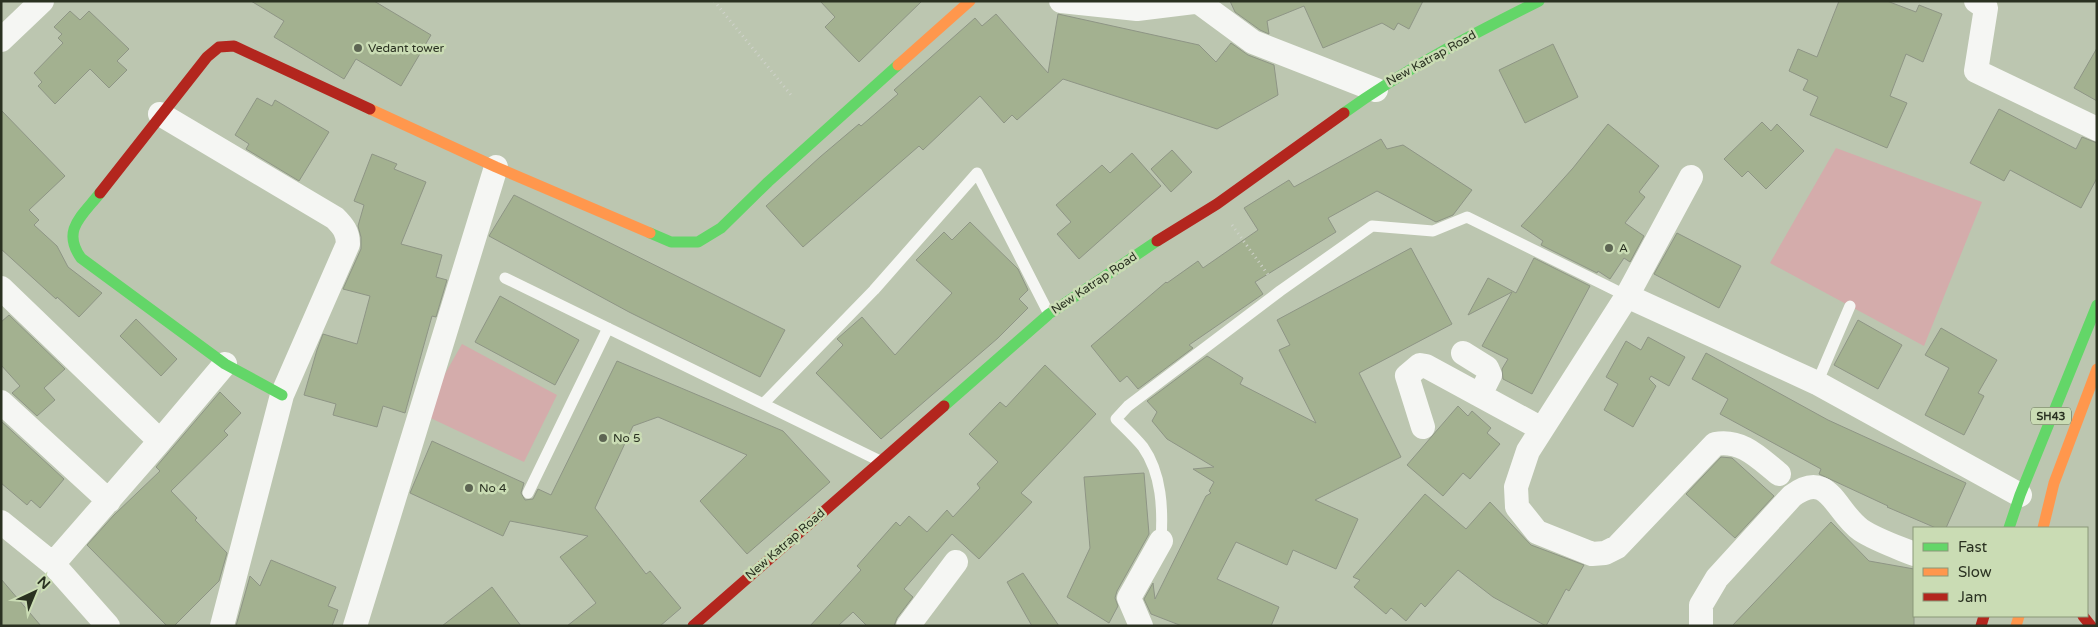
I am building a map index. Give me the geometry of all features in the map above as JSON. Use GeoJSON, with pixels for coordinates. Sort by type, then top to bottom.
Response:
{"type":"FeatureCollection","features":[{"type":"Feature","properties":{"kind":"street"},"geometry":{"type":"LineString","coordinates":[[1,40],[42,1]]}},
{"type":"Feature","properties":{"kind":"street"},"geometry":{"type":"LineString","coordinates":[[282,395],[225,364],[81,258],[72,245],[71,234],[74,226],[160,114],[207,56],[218,47],[234,46],[496,167],[672,242],[698,242],[721,228],[768,182],[970,1]]}},
{"type":"Feature","properties":{"kind":"street"},"geometry":{"type":"LineString","coordinates":[[1062,1],[1138,9],[1201,2],[1253,42],[1376,90]]}},
{"type":"Feature","properties":{"kind":"street","name":"New Katrap Road"},"geometry":{"type":"LineString","coordinates":[[693,626],[1049,314],[1135,254],[1217,204],[1376,90],[1447,47],[1539,1]]}},
{"type":"Feature","properties":{"kind":"street"},"geometry":{"type":"LineString","coordinates":[[1976,1],[1986,8],[1976,70],[2097,129]]}},
{"type":"Feature","properties":{"kind":"street"},"geometry":{"type":"LineString","coordinates":[[160,114],[334,218],[344,227],[348,244],[282,395],[222,626]]}},
{"type":"Feature","properties":{"kind":"street"},"geometry":{"type":"LineString","coordinates":[[355,626],[496,167]]}},
{"type":"Feature","properties":{"kind":"street"},"geometry":{"type":"LineString","coordinates":[[1691,177],[1627,296],[1528,451],[1516,487],[1517,506],[1537,532],[1592,554],[1605,553],[1617,547],[1715,444],[1726,442],[1742,445],[1779,474]]}},
{"type":"Feature","properties":{"kind":"street"},"geometry":{"type":"LineString","coordinates":[[1,288],[160,441]]}},
{"type":"Feature","properties":{"kind":"street"},"geometry":{"type":"LineString","coordinates":[[1627,296],[1817,384],[2028,514]]}},
{"type":"Feature","properties":{"kind":"street","name":"SH43"},"geometry":{"type":"LineString","coordinates":[[2010,527],[2028,514],[2097,305]]}},
{"type":"Feature","properties":{"kind":"street"},"geometry":{"type":"LineString","coordinates":[[1463,353],[1487,368],[1490,375],[1480,395]]}},
{"type":"Feature","properties":{"kind":"street"},"geometry":{"type":"LineString","coordinates":[[53,564],[225,364]]}},
{"type":"Feature","properties":{"kind":"street"},"geometry":{"type":"LineString","coordinates":[[1423,427],[1407,376],[1420,365],[1426,366],[1542,429]]}},
{"type":"Feature","properties":{"kind":"street","name":"SH43"},"geometry":{"type":"LineString","coordinates":[[2043,527],[2054,483],[2097,370]]}},
{"type":"Feature","properties":{"kind":"street"},"geometry":{"type":"LineString","coordinates":[[1,402],[109,500]]}},
{"type":"Feature","properties":{"kind":"street"},"geometry":{"type":"LineString","coordinates":[[1701,626],[1701,605],[1717,578],[1792,496],[1802,488],[1814,486],[1828,492],[1841,511],[1860,530],[1913,554]]}},
{"type":"Feature","properties":{"kind":"street"},"geometry":{"type":"LineString","coordinates":[[1,522],[53,564],[108,626]]}},
{"type":"Feature","properties":{"kind":"street"},"geometry":{"type":"LineString","coordinates":[[1142,626],[1129,598],[1161,541]]}},
{"type":"Feature","properties":{"kind":"street"},"geometry":{"type":"LineString","coordinates":[[908,626],[956,562]]}},
{"type":"Feature","properties":{"kind":"lane"},"geometry":{"type":"LineString","coordinates":[[764,404],[874,290],[977,173],[1049,314]]}},
{"type":"Feature","properties":{"kind":"lane"},"geometry":{"type":"LineString","coordinates":[[1161,541],[1163,507],[1156,476],[1143,448],[1116,419],[1128,406],[1280,291],[1372,226],[1433,231],[1468,217],[1627,296]]}},
{"type":"Feature","properties":{"kind":"lane"},"geometry":{"type":"LineString","coordinates":[[505,278],[880,461]]}},
{"type":"Feature","properties":{"kind":"lane"},"geometry":{"type":"LineString","coordinates":[[1817,384],[1850,306]]}},
{"type":"Feature","properties":{"kind":"lane"},"geometry":{"type":"LineString","coordinates":[[528,493],[608,328]]}},
{"type":"Feature","properties":{"kind":"path"},"geometry":{"type":"LineString","coordinates":[[714,1],[791,95]]}},
{"type":"Feature","properties":{"kind":"path"},"geometry":{"type":"LineString","coordinates":[[1217,204],[1280,291]]}},
{"type":"Feature","properties":{"kind":"shaded area"},"geometry":{"type":"Polygon","coordinates":[[[1836,148],[1982,202],[1924,346],[1770,263],[1836,148]]]}},
{"type":"Feature","properties":{"kind":"shaded area"},"geometry":{"type":"Polygon","coordinates":[[[462,344],[557,395],[524,462],[422,414],[462,344]]]}},
{"type":"Feature","properties":{"kind":"building","name":"Vedant tower"},"geometry":{"type":"Polygon","coordinates":[[[251,1],[374,1],[431,35],[401,86],[356,59],[344,79],[274,37],[284,21],[251,1]]]}},
{"type":"Feature","properties":{"kind":"building"},"geometry":{"type":"Polygon","coordinates":[[[820,1],[922,1],[859,62],[825,27],[835,17],[820,1]]]}},
{"type":"Feature","properties":{"kind":"building"},"geometry":{"type":"Polygon","coordinates":[[[1230,1],[1423,1],[1409,29],[1398,23],[1394,30],[1382,23],[1323,48],[1304,6],[1267,21],[1269,34],[1260,30],[1235,12],[1230,1]]]}},
{"type":"Feature","properties":{"kind":"building"},"geometry":{"type":"Polygon","coordinates":[[[1839,1],[1887,1],[1916,12],[1919,5],[1942,14],[1923,62],[1906,54],[1890,96],[1907,103],[1887,148],[1810,115],[1818,97],[1803,90],[1808,80],[1789,71],[1798,49],[1817,57],[1839,1]]]}},
{"type":"Feature","properties":{"kind":"building"},"geometry":{"type":"Polygon","coordinates":[[[70,11],[80,20],[89,11],[129,49],[117,61],[127,70],[109,88],[90,69],[55,104],[38,86],[42,82],[34,73],[63,43],[58,38],[62,34],[54,27],[70,11]]]}},
{"type":"Feature","properties":{"kind":"building"},"geometry":{"type":"Polygon","coordinates":[[[996,14],[1048,73],[1058,14],[1199,45],[1216,62],[1231,43],[1248,55],[1274,65],[1278,95],[1217,129],[1063,79],[1017,120],[1012,115],[1004,123],[980,96],[923,150],[919,146],[803,247],[766,206],[820,157],[859,124],[861,126],[898,94],[894,90],[975,18],[982,26],[996,14]]]}},
{"type":"Feature","properties":{"kind":"building"},"geometry":{"type":"Polygon","coordinates":[[[1553,44],[1578,97],[1525,123],[1499,70],[1553,44]]]}},
{"type":"Feature","properties":{"kind":"building"},"geometry":{"type":"Polygon","coordinates":[[[2097,48],[2097,101],[2074,88],[2097,48]]]}},
{"type":"Feature","properties":{"kind":"building"},"geometry":{"type":"Polygon","coordinates":[[[257,98],[272,106],[275,100],[329,132],[299,181],[246,149],[249,144],[235,135],[257,98]]]}},
{"type":"Feature","properties":{"kind":"building"},"geometry":{"type":"Polygon","coordinates":[[[1999,109],[2076,149],[2082,137],[2097,143],[2097,178],[2081,208],[2010,170],[2004,181],[1970,163],[1999,109]]]}},
{"type":"Feature","properties":{"kind":"building"},"geometry":{"type":"Polygon","coordinates":[[[1,110],[65,176],[29,210],[39,220],[34,225],[57,246],[68,267],[102,293],[79,317],[57,297],[56,299],[1,249],[1,110]]]}},
{"type":"Feature","properties":{"kind":"building"},"geometry":{"type":"Polygon","coordinates":[[[1762,122],[1771,131],[1777,124],[1804,151],[1766,189],[1748,171],[1742,177],[1724,159],[1762,122]]]}},
{"type":"Feature","properties":{"kind":"building"},"geometry":{"type":"Polygon","coordinates":[[[1608,124],[1659,166],[1639,192],[1645,197],[1625,223],[1644,236],[1630,262],[1624,258],[1610,279],[1598,271],[1597,273],[1541,245],[1543,241],[1521,226],[1573,168],[1608,124]]]}},
{"type":"Feature","properties":{"kind":"building"},"geometry":{"type":"Polygon","coordinates":[[[1381,139],[1387,149],[1403,145],[1472,190],[1453,215],[1436,222],[1377,191],[1328,218],[1336,232],[1255,282],[1263,294],[1189,345],[1193,348],[1138,389],[1127,376],[1120,382],[1091,346],[1166,282],[1198,261],[1203,268],[1258,230],[1244,208],[1289,180],[1294,187],[1381,139]]]}},
{"type":"Feature","properties":{"kind":"building"},"geometry":{"type":"Polygon","coordinates":[[[1172,150],[1192,172],[1171,192],[1151,169],[1172,150]]]}},
{"type":"Feature","properties":{"kind":"building"},"geometry":{"type":"Polygon","coordinates":[[[1132,153],[1161,186],[1079,259],[1057,234],[1071,222],[1056,205],[1102,165],[1110,173],[1132,153]]]}},
{"type":"Feature","properties":{"kind":"building"},"geometry":{"type":"Polygon","coordinates":[[[372,154],[397,164],[394,169],[426,182],[401,244],[442,255],[436,277],[447,280],[436,317],[432,316],[405,413],[383,406],[377,427],[333,415],[336,404],[304,395],[323,334],[357,344],[370,296],[343,289],[361,249],[361,237],[358,226],[364,205],[354,201],[372,154]]]}},
{"type":"Feature","properties":{"kind":"building"},"geometry":{"type":"Polygon","coordinates":[[[514,195],[785,330],[760,377],[629,312],[489,236],[514,195]]]}},
{"type":"Feature","properties":{"kind":"building"},"geometry":{"type":"Polygon","coordinates":[[[970,222],[1018,269],[1028,290],[1019,299],[1028,308],[998,338],[881,439],[816,373],[843,345],[837,339],[862,317],[895,355],[952,293],[916,260],[944,232],[952,240],[970,222]]]}},
{"type":"Feature","properties":{"kind":"building"},"geometry":{"type":"Polygon","coordinates":[[[1677,233],[1741,266],[1719,308],[1654,274],[1677,233]]]}},
{"type":"Feature","properties":{"kind":"building"},"geometry":{"type":"Polygon","coordinates":[[[1411,248],[1452,324],[1359,373],[1401,457],[1315,500],[1358,519],[1336,569],[1293,550],[1287,565],[1236,542],[1217,579],[1279,607],[1271,626],[1182,626],[1151,614],[1144,599],[1153,583],[1155,599],[1206,496],[1211,493],[1209,491],[1214,482],[1193,469],[1214,467],[1167,439],[1152,421],[1157,412],[1147,401],[1207,356],[1243,378],[1240,384],[1316,423],[1279,350],[1290,345],[1277,320],[1411,248]]]}},
{"type":"Feature","properties":{"kind":"building"},"geometry":{"type":"Polygon","coordinates":[[[1534,258],[1590,286],[1532,394],[1503,379],[1502,369],[1508,359],[1482,346],[1512,292],[1468,315],[1488,278],[1516,293],[1534,258]]]}},
{"type":"Feature","properties":{"kind":"building"},"geometry":{"type":"Polygon","coordinates":[[[500,296],[579,340],[555,385],[475,342],[500,296]]]}},
{"type":"Feature","properties":{"kind":"building"},"geometry":{"type":"Polygon","coordinates":[[[9,315],[65,369],[44,388],[55,400],[37,416],[12,393],[20,386],[1,365],[1,322],[9,315]]]}},
{"type":"Feature","properties":{"kind":"building"},"geometry":{"type":"Polygon","coordinates":[[[136,319],[177,359],[161,376],[120,336],[136,319]]]}},
{"type":"Feature","properties":{"kind":"building"},"geometry":{"type":"Polygon","coordinates":[[[1858,320],[1902,345],[1878,389],[1834,365],[1858,320]]]}},
{"type":"Feature","properties":{"kind":"building"},"geometry":{"type":"Polygon","coordinates":[[[1941,328],[1997,360],[1978,393],[1984,396],[1964,435],[1925,415],[1949,368],[1925,355],[1941,328]]]}},
{"type":"Feature","properties":{"kind":"building"},"geometry":{"type":"Polygon","coordinates":[[[1648,337],[1685,357],[1669,386],[1651,376],[1649,379],[1656,386],[1633,427],[1604,410],[1618,384],[1606,377],[1626,341],[1641,350],[1648,337]]]}},
{"type":"Feature","properties":{"kind":"building"},"geometry":{"type":"Polygon","coordinates":[[[1706,353],[1828,420],[1966,483],[1946,527],[1934,527],[1819,474],[1821,469],[1720,414],[1728,399],[1692,379],[1706,353]]]}},
{"type":"Feature","properties":{"kind":"building"},"geometry":{"type":"Polygon","coordinates":[[[617,361],[783,431],[830,482],[747,554],[700,501],[747,455],[658,417],[633,426],[595,508],[646,574],[650,571],[681,608],[660,626],[567,626],[596,603],[560,557],[588,536],[510,521],[503,536],[410,493],[432,441],[524,483],[521,493],[525,500],[533,499],[538,489],[551,495],[617,361]]]}},
{"type":"Feature","properties":{"kind":"building"},"geometry":{"type":"Polygon","coordinates":[[[1045,365],[1096,414],[1021,493],[1032,502],[979,559],[952,534],[904,589],[913,597],[897,618],[894,626],[867,626],[853,612],[838,626],[810,626],[861,570],[857,566],[896,522],[900,526],[909,516],[927,532],[947,510],[953,517],[980,488],[977,484],[998,462],[969,434],[1000,402],[1006,407],[1045,365]]]}},
{"type":"Feature","properties":{"kind":"building"},"geometry":{"type":"Polygon","coordinates":[[[220,392],[241,413],[224,431],[228,435],[171,491],[197,518],[195,520],[227,553],[219,581],[174,626],[167,626],[87,545],[114,515],[160,471],[156,467],[220,392]]]}},
{"type":"Feature","properties":{"kind":"building"},"geometry":{"type":"Polygon","coordinates":[[[1458,406],[1468,416],[1472,411],[1491,428],[1487,433],[1500,444],[1470,479],[1463,473],[1443,496],[1407,465],[1458,406]]]}},
{"type":"Feature","properties":{"kind":"building"},"geometry":{"type":"Polygon","coordinates":[[[1,421],[64,479],[40,508],[31,500],[27,505],[1,483],[1,421]]]}},
{"type":"Feature","properties":{"kind":"building"},"geometry":{"type":"Polygon","coordinates":[[[1721,457],[1732,458],[1774,496],[1735,538],[1686,494],[1721,457]]]}},
{"type":"Feature","properties":{"kind":"building"},"geometry":{"type":"Polygon","coordinates":[[[1144,473],[1149,534],[1117,591],[1115,598],[1118,606],[1109,623],[1067,597],[1090,548],[1084,477],[1144,473]]]}},
{"type":"Feature","properties":{"kind":"building"},"geometry":{"type":"Polygon","coordinates":[[[1425,494],[1466,529],[1490,502],[1531,545],[1584,565],[1569,591],[1566,589],[1546,626],[1493,597],[1458,570],[1425,607],[1421,603],[1406,621],[1391,608],[1386,614],[1354,587],[1360,580],[1353,577],[1425,494]]]}},
{"type":"Feature","properties":{"kind":"building"},"geometry":{"type":"Polygon","coordinates":[[[1831,522],[1869,561],[1913,569],[1914,626],[1732,626],[1831,522]]]}},
{"type":"Feature","properties":{"kind":"building"},"geometry":{"type":"Polygon","coordinates":[[[271,560],[336,587],[328,606],[338,610],[332,626],[236,626],[250,576],[260,586],[271,560]]]}},
{"type":"Feature","properties":{"kind":"building"},"geometry":{"type":"Polygon","coordinates":[[[1023,573],[1059,626],[1032,626],[1007,582],[1023,573]]]}},
{"type":"Feature","properties":{"kind":"building"},"geometry":{"type":"Polygon","coordinates":[[[1,579],[41,626],[1,626],[1,579]]]}},
{"type":"Feature","properties":{"kind":"building"},"geometry":{"type":"Polygon","coordinates":[[[492,587],[521,626],[442,626],[492,587]]]}},
{"type":"Feature","properties":{"kind":"traffic: fast"},"geometry":{"type":"LineString","coordinates":[[1344,113],[1415,67],[1539,1]]}},
{"type":"Feature","properties":{"kind":"traffic: fast"},"geometry":{"type":"LineString","coordinates":[[650,233],[671,242],[698,242],[721,228],[768,182],[898,65]]}},
{"type":"Feature","properties":{"kind":"traffic: fast"},"geometry":{"type":"LineString","coordinates":[[100,193],[81,216],[73,231],[75,248],[81,258],[225,364],[282,395]]}},
{"type":"Feature","properties":{"kind":"traffic: fast"},"geometry":{"type":"LineString","coordinates":[[944,406],[1049,314],[1157,241]]}},
{"type":"Feature","properties":{"kind":"traffic: fast"},"geometry":{"type":"LineString","coordinates":[[2009,527],[2020,495],[2097,305]]}},
{"type":"Feature","properties":{"kind":"traffic: slow"},"geometry":{"type":"LineString","coordinates":[[898,65],[970,1]]}},
{"type":"Feature","properties":{"kind":"traffic: slow"},"geometry":{"type":"LineString","coordinates":[[370,109],[496,167],[650,233]]}},
{"type":"Feature","properties":{"kind":"traffic: slow"},"geometry":{"type":"LineString","coordinates":[[2043,527],[2054,483],[2097,369]]}},
{"type":"Feature","properties":{"kind":"traffic: slow"},"geometry":{"type":"LineString","coordinates":[[2016,626],[2019,617]]}},
{"type":"Feature","properties":{"kind":"traffic: jam"},"geometry":{"type":"LineString","coordinates":[[100,193],[207,57],[219,47],[234,46],[370,109]]}},
{"type":"Feature","properties":{"kind":"traffic: jam"},"geometry":{"type":"LineString","coordinates":[[1157,241],[1217,204],[1344,113]]}},
{"type":"Feature","properties":{"kind":"traffic: jam"},"geometry":{"type":"LineString","coordinates":[[693,626],[944,406]]}},
{"type":"Feature","properties":{"kind":"traffic: jam"},"geometry":{"type":"LineString","coordinates":[[1981,626],[1984,617]]}},
{"type":"Feature","properties":{"kind":"traffic: jam"},"geometry":{"type":"LineString","coordinates":[[2084,617],[2091,626]]}},
{"type":"Feature","properties":{"kind":"place","name":"Vedant tower"},"geometry":{"type":"Point","coordinates":[358,48]}},
{"type":"Feature","properties":{"kind":"place","name":"A"},"geometry":{"type":"Point","coordinates":[1609,248]}},
{"type":"Feature","properties":{"kind":"place","name":"No 5"},"geometry":{"type":"Point","coordinates":[603,438]}},
{"type":"Feature","properties":{"kind":"place","name":"No 4"},"geometry":{"type":"Point","coordinates":[469,488]}}]}
